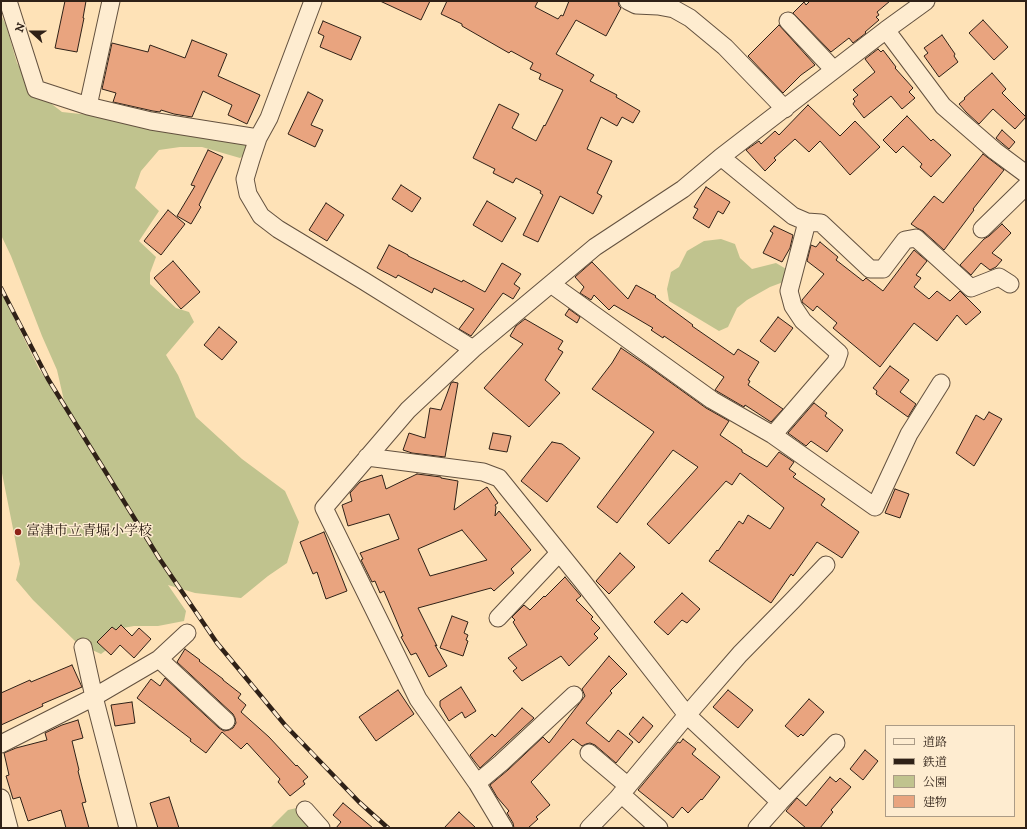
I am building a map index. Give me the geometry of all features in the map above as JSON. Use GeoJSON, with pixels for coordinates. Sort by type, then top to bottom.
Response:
{"type":"FeatureCollection","features":[{"type":"Feature","properties":{"kind":"street"},"geometry":{"type":"LineString","coordinates":[[8,1],[36,89],[88,106],[151,121],[258,138]]}},
{"type":"Feature","properties":{"kind":"street"},"geometry":{"type":"LineString","coordinates":[[88,106],[111,1]]}},
{"type":"Feature","properties":{"kind":"street"},"geometry":{"type":"LineString","coordinates":[[313,1],[269,118],[258,138],[250,159],[245,179],[248,194],[261,216],[278,229],[473,349]]}},
{"type":"Feature","properties":{"kind":"street"},"geometry":{"type":"LineString","coordinates":[[628,1],[636,5],[658,6],[674,9],[690,18],[725,47],[785,109]]}},
{"type":"Feature","properties":{"kind":"street"},"geometry":{"type":"LineString","coordinates":[[504,828],[476,783],[418,699],[324,508],[408,410],[473,349],[595,247],[683,189],[721,157],[926,1]]}},
{"type":"Feature","properties":{"kind":"street"},"geometry":{"type":"LineString","coordinates":[[788,21],[834,70]]}},
{"type":"Feature","properties":{"kind":"street"},"geometry":{"type":"LineString","coordinates":[[886,30],[943,106],[995,152],[1026,174]]}},
{"type":"Feature","properties":{"kind":"street"},"geometry":{"type":"LineString","coordinates":[[721,157],[793,216],[806,222],[821,223],[870,269],[883,270],[905,240],[916,238],[971,288],[999,277],[1010,284]]}},
{"type":"Feature","properties":{"kind":"street"},"geometry":{"type":"LineString","coordinates":[[982,230],[1026,186]]}},
{"type":"Feature","properties":{"kind":"street"},"geometry":{"type":"LineString","coordinates":[[773,435],[836,362],[839,353],[803,321],[793,306],[789,291],[806,222]]}},
{"type":"Feature","properties":{"kind":"street"},"geometry":{"type":"LineString","coordinates":[[551,284],[712,400],[773,435],[875,507],[909,434],[941,383]]}},
{"type":"Feature","properties":{"kind":"street"},"geometry":{"type":"LineString","coordinates":[[367,457],[483,472],[498,478],[687,715],[780,802]]}},
{"type":"Feature","properties":{"kind":"street"},"geometry":{"type":"LineString","coordinates":[[498,618],[559,553]]}},
{"type":"Feature","properties":{"kind":"street"},"geometry":{"type":"LineString","coordinates":[[589,828],[625,790],[740,654],[826,565]]}},
{"type":"Feature","properties":{"kind":"street"},"geometry":{"type":"LineString","coordinates":[[1,744],[94,697],[159,659],[187,633]]}},
{"type":"Feature","properties":{"kind":"street"},"geometry":{"type":"LineString","coordinates":[[83,647],[94,697],[128,828]]}},
{"type":"Feature","properties":{"kind":"street"},"geometry":{"type":"LineString","coordinates":[[159,659],[226,721]]}},
{"type":"Feature","properties":{"kind":"street"},"geometry":{"type":"LineString","coordinates":[[476,783],[501,763],[574,695]]}},
{"type":"Feature","properties":{"kind":"street"},"geometry":{"type":"LineString","coordinates":[[757,828],[836,743]]}},
{"type":"Feature","properties":{"kind":"street"},"geometry":{"type":"LineString","coordinates":[[589,753],[659,828]]}},
{"type":"Feature","properties":{"kind":"street"},"geometry":{"type":"LineString","coordinates":[[1,798],[10,828]]}},
{"type":"Feature","properties":{"kind":"street"},"geometry":{"type":"LineString","coordinates":[[305,810],[321,828]]}},
{"type":"Feature","properties":{"kind":"green space"},"geometry":{"type":"Polygon","coordinates":[[[1,15],[6,25],[17,63],[35,91],[62,112],[118,118],[244,138],[248,152],[240,158],[202,147],[180,147],[159,150],[141,171],[135,188],[159,211],[139,241],[156,257],[150,273],[150,284],[176,308],[189,312],[194,322],[166,355],[178,375],[196,417],[242,459],[285,491],[299,522],[287,563],[241,598],[195,593],[168,585],[186,611],[184,621],[158,626],[134,626],[112,630],[109,648],[101,654],[77,643],[33,600],[16,580],[20,564],[1,468],[1,286],[13,316],[39,369],[65,405],[57,370],[1,235],[1,15]]]}},
{"type":"Feature","properties":{"kind":"green space"},"geometry":{"type":"Polygon","coordinates":[[[721,239],[735,244],[740,258],[752,269],[776,263],[788,270],[786,281],[770,287],[747,300],[737,308],[728,327],[719,331],[669,301],[667,289],[671,272],[679,267],[687,251],[704,241],[721,239]]]}},
{"type":"Feature","properties":{"kind":"green space"},"geometry":{"type":"Polygon","coordinates":[[[305,806],[318,828],[270,828],[288,810],[305,806]]]}},
{"type":"Feature","properties":{"kind":"building"},"geometry":{"type":"Polygon","coordinates":[[[65,1],[86,1],[77,52],[55,48],[65,1]]]}},
{"type":"Feature","properties":{"kind":"building"},"geometry":{"type":"Polygon","coordinates":[[[380,1],[430,1],[421,20],[380,1]]]}},
{"type":"Feature","properties":{"kind":"building"},"geometry":{"type":"Polygon","coordinates":[[[447,1],[538,1],[535,7],[558,19],[561,15],[563,16],[569,1],[618,1],[621,8],[606,36],[576,20],[556,54],[594,75],[590,81],[617,95],[616,97],[640,111],[633,123],[622,117],[617,126],[601,117],[587,149],[612,161],[597,193],[602,196],[593,214],[560,196],[538,242],[523,235],[543,195],[540,193],[541,191],[516,178],[513,183],[493,173],[495,169],[473,158],[499,104],[519,114],[512,128],[536,141],[563,90],[539,79],[541,74],[530,69],[533,63],[511,51],[509,53],[462,26],[462,24],[441,14],[447,1]]]}},
{"type":"Feature","properties":{"kind":"building"},"geometry":{"type":"Polygon","coordinates":[[[810,1],[890,1],[877,12],[879,15],[876,17],[879,20],[865,32],[866,33],[853,43],[849,38],[831,52],[793,13],[804,2],[806,5],[810,1]]]}},
{"type":"Feature","properties":{"kind":"building"},"geometry":{"type":"Polygon","coordinates":[[[983,20],[1008,47],[994,60],[969,33],[983,20]]]}},
{"type":"Feature","properties":{"kind":"building"},"geometry":{"type":"Polygon","coordinates":[[[323,21],[361,37],[351,60],[320,47],[324,36],[318,33],[323,21]]]}},
{"type":"Feature","properties":{"kind":"building"},"geometry":{"type":"Polygon","coordinates":[[[779,25],[815,65],[801,75],[783,93],[748,56],[779,25]]]}},
{"type":"Feature","properties":{"kind":"building"},"geometry":{"type":"Polygon","coordinates":[[[942,35],[955,54],[954,56],[958,62],[939,77],[924,56],[928,53],[924,48],[942,35]]]}},
{"type":"Feature","properties":{"kind":"building"},"geometry":{"type":"Polygon","coordinates":[[[192,40],[227,54],[218,76],[260,95],[247,124],[228,115],[232,105],[203,91],[192,117],[161,110],[160,112],[153,111],[113,102],[116,93],[102,89],[112,43],[148,52],[150,45],[185,58],[192,40]]]}},
{"type":"Feature","properties":{"kind":"building"},"geometry":{"type":"Polygon","coordinates":[[[878,49],[881,52],[883,50],[896,67],[895,68],[913,88],[909,92],[915,98],[902,109],[891,96],[864,118],[853,104],[855,101],[853,99],[858,95],[853,90],[875,72],[865,59],[878,49]]]}},
{"type":"Feature","properties":{"kind":"building"},"geometry":{"type":"Polygon","coordinates":[[[992,73],[1006,89],[1002,93],[1026,117],[1015,129],[993,109],[979,124],[959,104],[992,73]]]}},
{"type":"Feature","properties":{"kind":"building"},"geometry":{"type":"Polygon","coordinates":[[[308,92],[323,100],[311,125],[323,130],[315,147],[288,134],[308,92]]]}},
{"type":"Feature","properties":{"kind":"building"},"geometry":{"type":"Polygon","coordinates":[[[808,105],[840,136],[855,121],[880,147],[850,175],[820,141],[809,152],[795,139],[774,158],[776,160],[765,171],[746,150],[759,141],[761,144],[775,131],[779,135],[808,105]]]}},
{"type":"Feature","properties":{"kind":"building"},"geometry":{"type":"Polygon","coordinates":[[[907,116],[931,141],[933,139],[951,155],[931,177],[920,167],[922,164],[903,146],[896,153],[883,140],[907,116]]]}},
{"type":"Feature","properties":{"kind":"building"},"geometry":{"type":"Polygon","coordinates":[[[1002,130],[1015,142],[1009,149],[996,138],[1002,130]]]}},
{"type":"Feature","properties":{"kind":"building"},"geometry":{"type":"Polygon","coordinates":[[[208,150],[223,157],[199,205],[201,207],[191,224],[177,216],[195,186],[191,185],[208,150]]]}},
{"type":"Feature","properties":{"kind":"building"},"geometry":{"type":"Polygon","coordinates":[[[983,154],[1004,170],[973,209],[974,210],[944,250],[923,231],[911,224],[934,196],[943,203],[983,154]]]}},
{"type":"Feature","properties":{"kind":"building"},"geometry":{"type":"Polygon","coordinates":[[[401,185],[421,198],[412,212],[392,199],[401,185]]]}},
{"type":"Feature","properties":{"kind":"building"},"geometry":{"type":"Polygon","coordinates":[[[706,187],[730,202],[723,214],[718,211],[709,228],[693,218],[698,209],[694,207],[706,187]]]}},
{"type":"Feature","properties":{"kind":"building"},"geometry":{"type":"Polygon","coordinates":[[[487,201],[516,218],[502,242],[473,225],[487,201]]]}},
{"type":"Feature","properties":{"kind":"building"},"geometry":{"type":"Polygon","coordinates":[[[326,203],[344,215],[327,241],[309,230],[326,203]]]}},
{"type":"Feature","properties":{"kind":"building"},"geometry":{"type":"Polygon","coordinates":[[[168,210],[185,224],[161,255],[144,241],[168,210]]]}},
{"type":"Feature","properties":{"kind":"building"},"geometry":{"type":"Polygon","coordinates":[[[1002,224],[1011,233],[992,253],[1002,260],[996,267],[990,270],[981,263],[971,275],[960,265],[984,239],[1002,224]]]}},
{"type":"Feature","properties":{"kind":"building"},"geometry":{"type":"Polygon","coordinates":[[[774,226],[793,235],[790,248],[782,262],[763,253],[773,233],[770,231],[774,226]]]}},
{"type":"Feature","properties":{"kind":"building"},"geometry":{"type":"Polygon","coordinates":[[[820,242],[838,257],[836,260],[863,281],[866,278],[883,291],[914,250],[927,261],[916,275],[921,278],[914,287],[929,299],[937,291],[950,301],[960,291],[981,312],[966,325],[957,315],[937,341],[914,323],[880,367],[833,328],[837,323],[817,306],[813,311],[802,302],[802,300],[824,274],[807,261],[811,245],[816,247],[820,242]]]}},
{"type":"Feature","properties":{"kind":"building"},"geometry":{"type":"Polygon","coordinates":[[[389,245],[408,256],[462,282],[463,280],[485,292],[502,263],[521,274],[514,284],[520,288],[513,299],[503,293],[471,336],[459,329],[474,309],[434,288],[432,293],[398,275],[396,278],[377,268],[389,245]]]}},
{"type":"Feature","properties":{"kind":"building"},"geometry":{"type":"Polygon","coordinates":[[[173,261],[200,292],[181,309],[154,278],[173,261]]]}},
{"type":"Feature","properties":{"kind":"building"},"geometry":{"type":"Polygon","coordinates":[[[592,262],[628,299],[636,285],[656,296],[655,297],[693,325],[692,326],[734,355],[738,349],[759,362],[748,380],[750,381],[748,385],[783,409],[771,422],[745,405],[744,407],[715,390],[724,377],[664,336],[663,338],[651,330],[653,328],[614,305],[609,310],[594,295],[591,300],[580,293],[584,287],[575,277],[592,262]]]}},
{"type":"Feature","properties":{"kind":"building"},"geometry":{"type":"Polygon","coordinates":[[[569,309],[580,317],[577,323],[565,315],[569,309]]]}},
{"type":"Feature","properties":{"kind":"building"},"geometry":{"type":"Polygon","coordinates":[[[778,317],[793,328],[775,352],[760,341],[778,317]]]}},
{"type":"Feature","properties":{"kind":"building"},"geometry":{"type":"Polygon","coordinates":[[[525,319],[563,341],[558,349],[563,352],[545,380],[560,393],[529,427],[484,388],[523,344],[510,336],[516,326],[525,319]]]}},
{"type":"Feature","properties":{"kind":"building"},"geometry":{"type":"Polygon","coordinates":[[[219,327],[237,342],[222,360],[204,345],[219,327]]]}},
{"type":"Feature","properties":{"kind":"building"},"geometry":{"type":"Polygon","coordinates":[[[621,348],[706,408],[729,421],[720,435],[742,450],[742,452],[767,467],[779,452],[794,462],[789,469],[796,474],[793,477],[825,499],[821,505],[859,532],[842,558],[817,542],[793,576],[791,574],[771,603],[709,561],[739,521],[743,524],[748,515],[770,529],[784,508],[740,473],[732,485],[726,481],[669,544],[647,524],[698,467],[673,450],[617,523],[597,507],[654,432],[592,389],[612,363],[621,348]]]}},
{"type":"Feature","properties":{"kind":"building"},"geometry":{"type":"Polygon","coordinates":[[[890,366],[909,380],[900,392],[916,404],[908,417],[876,394],[877,391],[873,388],[890,366]]]}},
{"type":"Feature","properties":{"kind":"building"},"geometry":{"type":"Polygon","coordinates":[[[451,383],[458,383],[445,457],[412,453],[403,450],[409,433],[425,438],[430,408],[441,410],[451,383]]]}},
{"type":"Feature","properties":{"kind":"building"},"geometry":{"type":"Polygon","coordinates":[[[814,403],[827,413],[825,416],[843,430],[827,452],[811,441],[806,446],[788,433],[814,403]]]}},
{"type":"Feature","properties":{"kind":"building"},"geometry":{"type":"Polygon","coordinates":[[[989,412],[1002,419],[974,466],[956,453],[976,415],[984,420],[989,412]]]}},
{"type":"Feature","properties":{"kind":"building"},"geometry":{"type":"Polygon","coordinates":[[[493,433],[511,436],[507,452],[489,449],[493,433]]]}},
{"type":"Feature","properties":{"kind":"building"},"geometry":{"type":"Polygon","coordinates":[[[552,442],[562,444],[580,458],[547,502],[521,481],[552,442]]]}},
{"type":"Feature","properties":{"kind":"building"},"geometry":{"type":"Polygon","coordinates":[[[417,474],[458,481],[454,510],[487,487],[498,503],[495,505],[495,516],[499,511],[531,550],[511,569],[514,573],[494,591],[491,588],[418,608],[437,646],[435,645],[447,666],[429,677],[416,653],[411,655],[401,637],[403,636],[384,591],[380,593],[375,581],[372,582],[361,560],[363,559],[360,553],[399,539],[389,514],[348,526],[342,505],[352,501],[350,493],[360,482],[382,475],[386,489],[417,474]],[[462,530],[418,549],[430,576],[487,560],[462,530]]]}},
{"type":"Feature","properties":{"kind":"building"},"geometry":{"type":"Polygon","coordinates":[[[895,489],[909,494],[900,518],[885,513],[895,489]]]}},
{"type":"Feature","properties":{"kind":"building"},"geometry":{"type":"Polygon","coordinates":[[[324,532],[347,591],[326,599],[317,572],[313,574],[300,542],[324,532]]]}},
{"type":"Feature","properties":{"kind":"building"},"geometry":{"type":"Polygon","coordinates":[[[620,553],[635,567],[609,594],[596,581],[620,553]]]}},
{"type":"Feature","properties":{"kind":"building"},"geometry":{"type":"Polygon","coordinates":[[[565,577],[581,596],[576,600],[593,617],[591,619],[600,628],[594,634],[598,638],[569,666],[561,656],[522,681],[513,671],[517,668],[508,658],[527,645],[513,622],[515,620],[512,617],[524,605],[530,610],[565,577]]]}},
{"type":"Feature","properties":{"kind":"building"},"geometry":{"type":"Polygon","coordinates":[[[682,593],[700,609],[687,623],[682,620],[668,635],[654,622],[682,593]]]}},
{"type":"Feature","properties":{"kind":"building"},"geometry":{"type":"Polygon","coordinates":[[[452,616],[468,622],[464,633],[468,635],[466,640],[468,641],[463,656],[440,648],[452,616]]]}},
{"type":"Feature","properties":{"kind":"building"},"geometry":{"type":"Polygon","coordinates":[[[121,625],[132,636],[139,628],[151,639],[134,658],[120,645],[111,655],[97,642],[112,627],[116,630],[121,625]]]}},
{"type":"Feature","properties":{"kind":"building"},"geometry":{"type":"Polygon","coordinates":[[[185,649],[241,694],[238,698],[246,705],[241,712],[269,737],[308,777],[303,781],[305,784],[290,796],[278,782],[280,779],[247,743],[241,749],[222,732],[206,753],[190,741],[191,739],[137,698],[151,679],[160,686],[165,678],[219,728],[224,731],[233,728],[236,723],[233,714],[177,662],[185,649]]]}},
{"type":"Feature","properties":{"kind":"building"},"geometry":{"type":"Polygon","coordinates":[[[609,656],[627,674],[610,691],[612,693],[586,723],[609,742],[618,730],[633,742],[616,763],[595,745],[590,743],[582,746],[573,739],[531,782],[550,805],[536,817],[538,819],[528,828],[514,828],[513,823],[507,813],[509,811],[497,797],[490,785],[543,737],[549,743],[585,696],[582,689],[609,656]]]}},
{"type":"Feature","properties":{"kind":"building"},"geometry":{"type":"Polygon","coordinates":[[[72,665],[82,687],[42,704],[43,706],[1,725],[1,693],[30,680],[31,682],[72,665]]]}},
{"type":"Feature","properties":{"kind":"building"},"geometry":{"type":"Polygon","coordinates":[[[461,687],[476,711],[465,718],[462,712],[449,721],[440,706],[440,701],[461,687]]]}},
{"type":"Feature","properties":{"kind":"building"},"geometry":{"type":"Polygon","coordinates":[[[398,690],[414,714],[376,741],[359,717],[398,690]]]}},
{"type":"Feature","properties":{"kind":"building"},"geometry":{"type":"Polygon","coordinates":[[[728,690],[753,710],[738,728],[713,707],[728,690]]]}},
{"type":"Feature","properties":{"kind":"building"},"geometry":{"type":"Polygon","coordinates":[[[809,699],[824,712],[803,736],[801,734],[798,737],[785,726],[809,699]]]}},
{"type":"Feature","properties":{"kind":"building"},"geometry":{"type":"Polygon","coordinates":[[[132,702],[135,723],[115,726],[111,705],[132,702]]]}},
{"type":"Feature","properties":{"kind":"building"},"geometry":{"type":"Polygon","coordinates":[[[522,708],[534,718],[480,768],[470,755],[492,734],[495,737],[522,708]]]}},
{"type":"Feature","properties":{"kind":"building"},"geometry":{"type":"Polygon","coordinates":[[[643,717],[653,726],[639,743],[629,734],[643,717]]]}},
{"type":"Feature","properties":{"kind":"building"},"geometry":{"type":"Polygon","coordinates":[[[78,720],[83,738],[72,741],[86,802],[82,803],[89,828],[66,828],[61,810],[28,821],[20,797],[13,799],[6,776],[9,775],[4,753],[16,748],[47,740],[45,733],[62,725],[78,720]]]}},
{"type":"Feature","properties":{"kind":"building"},"geometry":{"type":"Polygon","coordinates":[[[683,739],[696,749],[692,754],[720,777],[702,800],[701,799],[688,813],[682,807],[673,818],[638,790],[678,742],[680,743],[683,739]]]}},
{"type":"Feature","properties":{"kind":"building"},"geometry":{"type":"Polygon","coordinates":[[[865,750],[878,761],[863,780],[850,769],[865,750]]]}},
{"type":"Feature","properties":{"kind":"building"},"geometry":{"type":"Polygon","coordinates":[[[830,777],[836,782],[840,778],[851,787],[831,810],[833,812],[820,828],[806,828],[786,811],[797,798],[806,806],[830,777]]]}},
{"type":"Feature","properties":{"kind":"building"},"geometry":{"type":"Polygon","coordinates":[[[169,797],[179,828],[158,828],[150,803],[169,797]]]}},
{"type":"Feature","properties":{"kind":"building"},"geometry":{"type":"Polygon","coordinates":[[[343,803],[373,828],[336,828],[341,822],[333,815],[343,803]]]}},
{"type":"Feature","properties":{"kind":"building"},"geometry":{"type":"Polygon","coordinates":[[[459,812],[476,828],[444,828],[459,812]]]}},
{"type":"Feature","properties":{"kind":"railway"},"geometry":{"type":"LineString","coordinates":[[1,288],[48,379],[159,558],[217,643],[285,725],[359,802],[388,828]]}},
{"type":"Feature","properties":{"kind":"place","name":"富津市立青堀小学校"},"geometry":{"type":"Point","coordinates":[18,532]}}]}
